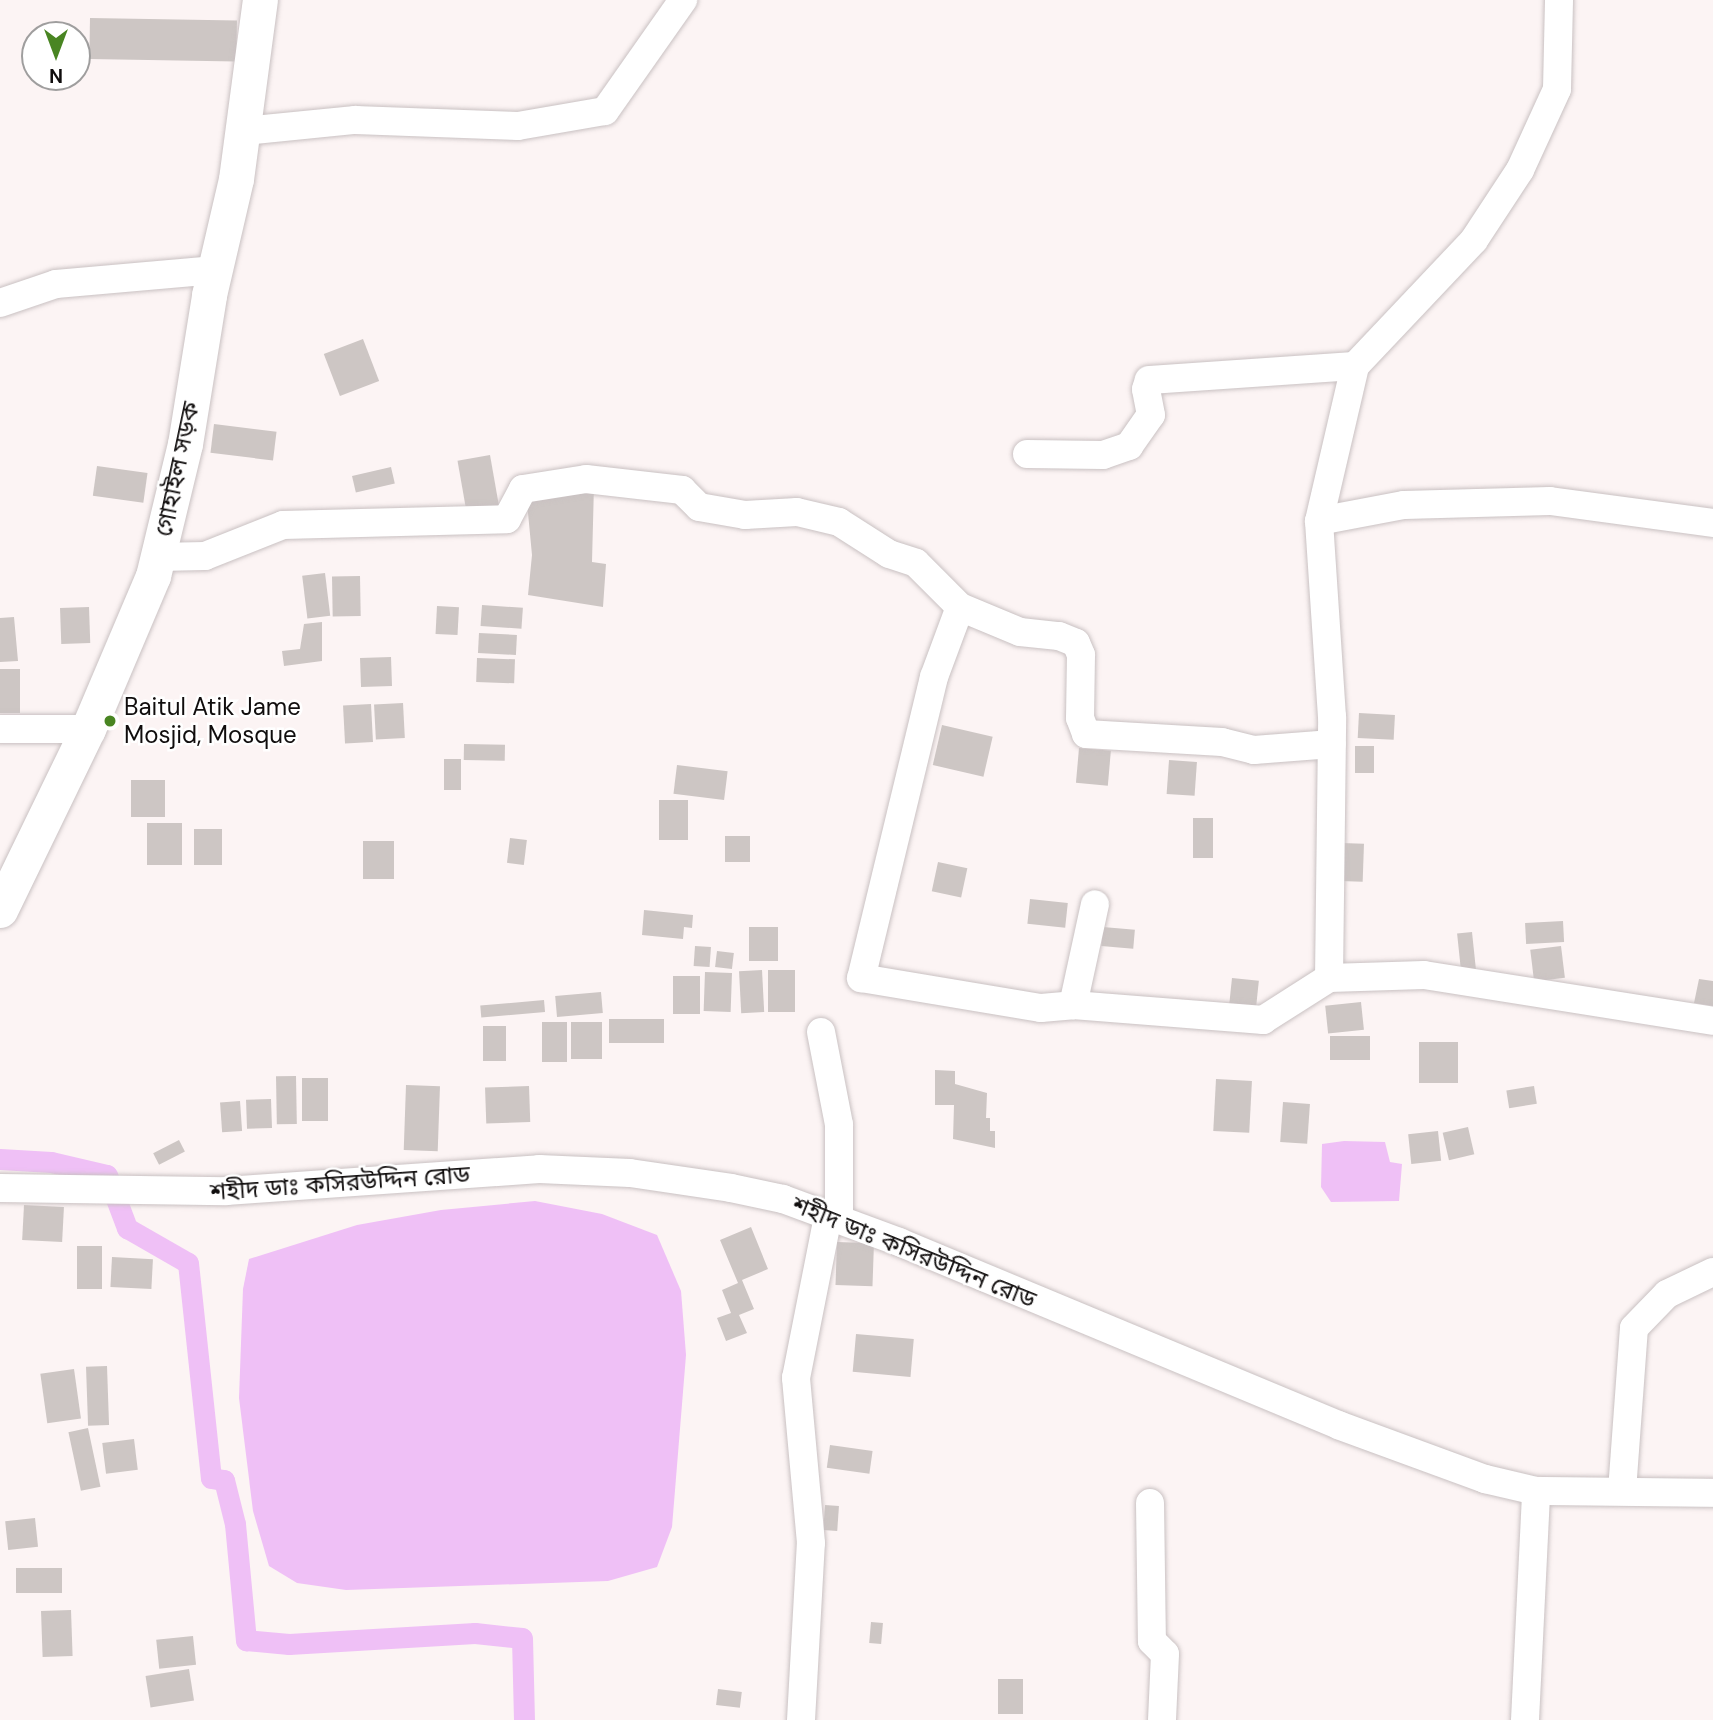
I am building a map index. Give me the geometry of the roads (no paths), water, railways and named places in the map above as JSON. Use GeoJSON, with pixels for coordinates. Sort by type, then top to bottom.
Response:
{"type":"FeatureCollection","features":[{"type":"Feature","properties":{"kind":"main road","name":"গোহাইল সড়ক"},"geometry":{"type":"LineString","coordinates":[[0,910],[88,729],[158,557],[185,444],[215,270],[244,131],[260,0]]}},
{"type":"Feature","properties":{"kind":"street"},"geometry":{"type":"LineString","coordinates":[[244,131],[355,120],[518,126],[606,111],[683,0]]}},
{"type":"Feature","properties":{"kind":"street"},"geometry":{"type":"LineString","coordinates":[[1329,978],[1332,744],[1319,521],[1355,366],[1474,240],[1520,170],[1557,89],[1559,0]]}},
{"type":"Feature","properties":{"kind":"street"},"geometry":{"type":"LineString","coordinates":[[0,303],[56,284],[215,270]]}},
{"type":"Feature","properties":{"kind":"street"},"geometry":{"type":"LineString","coordinates":[[1027,454],[1103,455],[1129,446],[1151,415],[1146,389],[1149,380],[1355,366]]}},
{"type":"Feature","properties":{"kind":"street"},"geometry":{"type":"LineString","coordinates":[[158,557],[205,556],[283,525],[507,519],[523,489],[586,479],[682,490],[699,507],[745,515],[797,512],[839,522],[889,554],[916,563],[960,607],[1020,632],[1059,636],[1076,643],[1081,655],[1080,718],[1086,734],[1222,742],[1254,750],[1332,744]]}},
{"type":"Feature","properties":{"kind":"street"},"geometry":{"type":"LineString","coordinates":[[1319,521],[1404,505],[1550,501],[1713,523]]}},
{"type":"Feature","properties":{"kind":"street"},"geometry":{"type":"LineString","coordinates":[[960,607],[934,677],[861,978],[1041,1008],[1073,1005],[1263,1020],[1329,978],[1424,975],[1713,1021]]}},
{"type":"Feature","properties":{"kind":"street"},"geometry":{"type":"LineString","coordinates":[[0,729],[88,729]]}},
{"type":"Feature","properties":{"kind":"street"},"geometry":{"type":"LineString","coordinates":[[1073,1005],[1095,904]]}},
{"type":"Feature","properties":{"kind":"street"},"geometry":{"type":"LineString","coordinates":[[801,1720],[811,1543],[796,1378],[834,1218],[839,1125],[821,1032]]}},
{"type":"Feature","properties":{"kind":"street","name":"শহীদ ডাঃ কসিরউদ্দিন রোড"},"geometry":{"type":"LineString","coordinates":[[0,1188],[180,1192],[539,1169],[630,1173],[731,1188],[783,1199],[834,1218],[1423,1460],[1536,1491],[1713,1493]]}},
{"type":"Feature","properties":{"kind":"street"},"geometry":{"type":"LineString","coordinates":[[1622,1491],[1634,1328],[1667,1294],[1713,1272]]}},
{"type":"Feature","properties":{"kind":"street"},"geometry":{"type":"LineString","coordinates":[[1525,1720],[1536,1491]]}},
{"type":"Feature","properties":{"kind":"street"},"geometry":{"type":"LineString","coordinates":[[1150,1503],[1152,1640],[1165,1654],[1162,1720]]}},
{"type":"Feature","properties":{"kind":"waterway"},"geometry":{"type":"LineString","coordinates":[[0,1159],[51,1162],[107,1175],[127,1228],[188,1263],[211,1478],[224,1480],[235,1524],[246,1640],[289,1644],[475,1633],[522,1638],[524,1720]]}},
{"type":"Feature","properties":{"kind":"place","name":"Baitul Atik Jame Mosjid, Mosque"},"geometry":{"type":"Point","coordinates":[110,721]}}]}
